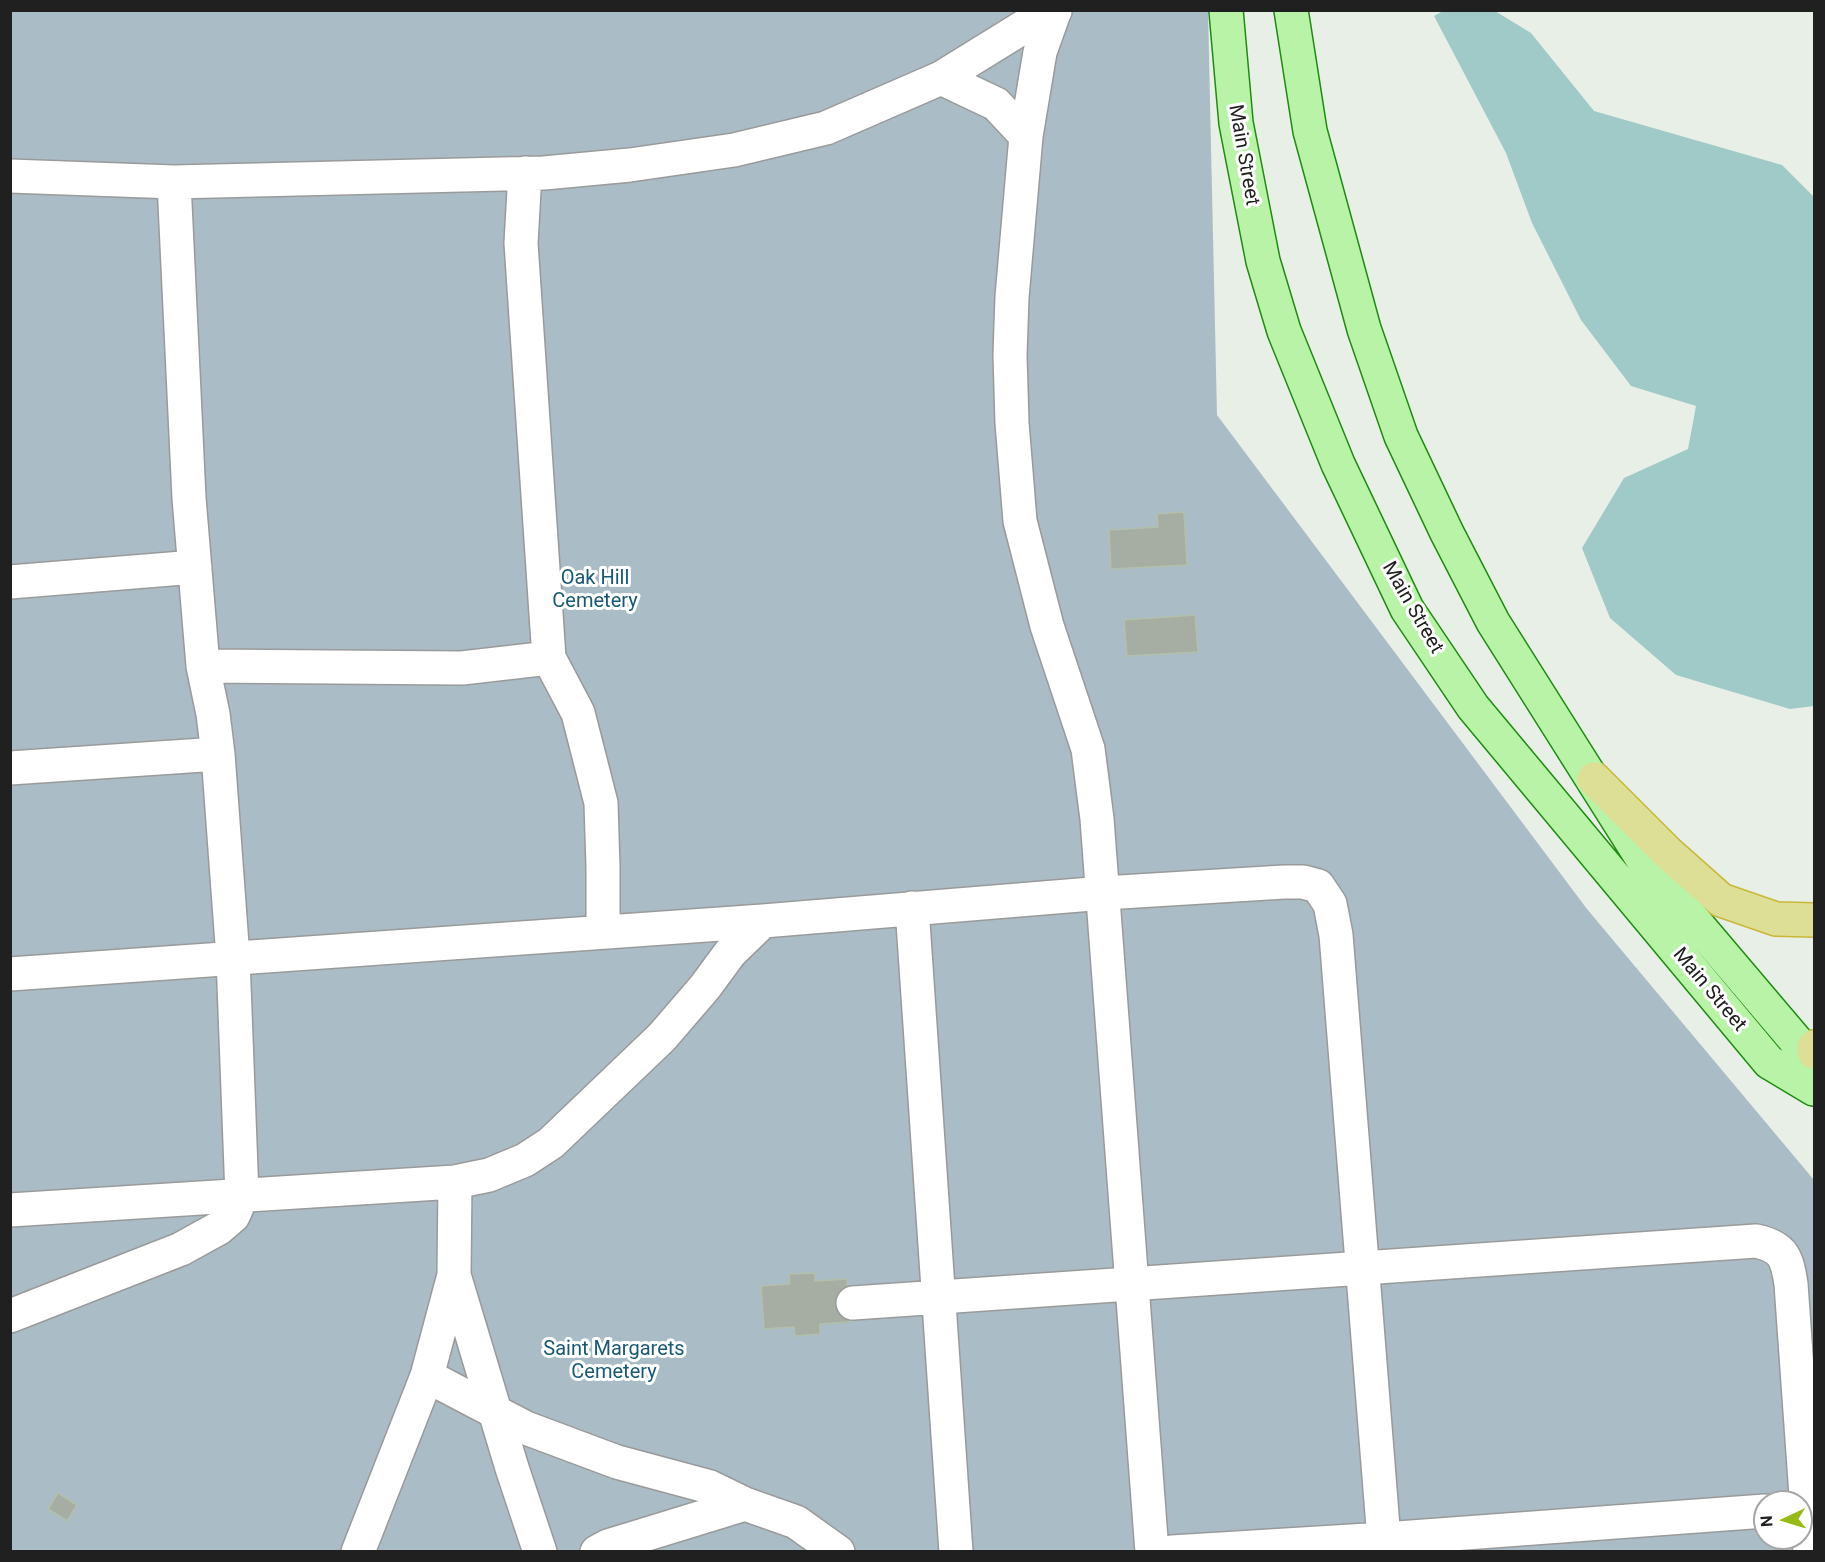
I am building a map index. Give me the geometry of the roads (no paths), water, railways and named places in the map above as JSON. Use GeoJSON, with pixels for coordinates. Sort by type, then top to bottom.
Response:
{"type":"FeatureCollection","features":[{"type":"Feature","properties":{"kind":"highway"},"geometry":{"type":"LineString","coordinates":[[1594,779],[1667,852],[1721,900],[1776,919],[1815,920]]}},
{"type":"Feature","properties":{"kind":"highway"},"geometry":{"type":"LineString","coordinates":[[1815,1047],[1815,1052]]}},
{"type":"Feature","properties":{"kind":"main road","name":"Main Street"},"geometry":{"type":"LineString","coordinates":[[1226,10],[1236,123],[1263,261],[1284,331],[1338,464],[1407,609],[1473,707],[1769,1062],[1815,1089]]}},
{"type":"Feature","properties":{"kind":"main road","name":"Main Street"},"geometry":{"type":"LineString","coordinates":[[1292,10],[1310,131],[1364,329],[1401,436],[1447,532],[1492,622],[1594,779],[1645,863],[1796,1041],[1815,1081]]}},
{"type":"Feature","properties":{"kind":"lane"},"geometry":{"type":"LineString","coordinates":[[10,176],[174,182],[525,173],[630,165],[734,150],[826,128],[941,78],[1055,10],[1040,52],[1026,136],[1012,297],[1010,355],[1015,470],[1020,522],[1047,626],[1088,749],[1097,819],[1152,1551]]}},
{"type":"Feature","properties":{"kind":"lane"},"geometry":{"type":"LineString","coordinates":[[941,78],[996,104],[1026,136]]}},
{"type":"Feature","properties":{"kind":"lane"},"geometry":{"type":"LineString","coordinates":[[525,173],[521,243],[549,658],[578,713],[601,802],[603,932]]}},
{"type":"Feature","properties":{"kind":"lane"},"geometry":{"type":"LineString","coordinates":[[10,1316],[181,1250],[219,1228],[233,1216],[242,1196],[233,958],[218,754],[203,666],[189,498],[174,182]]}},
{"type":"Feature","properties":{"kind":"lane"},"geometry":{"type":"LineString","coordinates":[[10,582],[195,567]]}},
{"type":"Feature","properties":{"kind":"lane"},"geometry":{"type":"LineString","coordinates":[[203,666],[462,668],[549,658]]}},
{"type":"Feature","properties":{"kind":"lane"},"geometry":{"type":"LineString","coordinates":[[10,768],[218,754]]}},
{"type":"Feature","properties":{"kind":"lane"},"geometry":{"type":"LineString","coordinates":[[10,974],[763,921],[1104,893],[1284,882],[1303,882],[1318,886],[1330,904],[1336,935],[1385,1545]]}},
{"type":"Feature","properties":{"kind":"lane"},"geometry":{"type":"LineString","coordinates":[[912,908],[956,1551]]}},
{"type":"Feature","properties":{"kind":"lane"},"geometry":{"type":"LineString","coordinates":[[10,1210],[455,1182],[489,1175],[525,1160],[551,1143],[662,1037],[705,987],[730,953],[763,921]]}},
{"type":"Feature","properties":{"kind":"lane"},"geometry":{"type":"LineString","coordinates":[[358,1551],[427,1376],[454,1275],[455,1182]]}},
{"type":"Feature","properties":{"kind":"lane"},"geometry":{"type":"LineString","coordinates":[[853,1304],[1756,1241],[1770,1244],[1782,1253],[1788,1265],[1803,1490]]}},
{"type":"Feature","properties":{"kind":"lane"},"geometry":{"type":"LineString","coordinates":[[454,1275],[540,1551]]}},
{"type":"Feature","properties":{"kind":"lane"},"geometry":{"type":"LineString","coordinates":[[427,1376],[526,1428],[617,1462],[710,1487],[745,1504],[796,1522],[838,1551]]}},
{"type":"Feature","properties":{"kind":"lane"},"geometry":{"type":"LineString","coordinates":[[597,1551],[631,1538],[745,1504]]}},
{"type":"Feature","properties":{"kind":"lane"},"geometry":{"type":"LineString","coordinates":[[1172,1551],[1385,1545],[1753,1512]]}},
{"type":"Feature","properties":{"kind":"park label","name":"Oak Hill Cemetery"},"geometry":{"type":"Point","coordinates":[595,590]}},
{"type":"Feature","properties":{"kind":"park label","name":"Saint Margarets Cemetery"},"geometry":{"type":"Point","coordinates":[614,1362]}}]}
